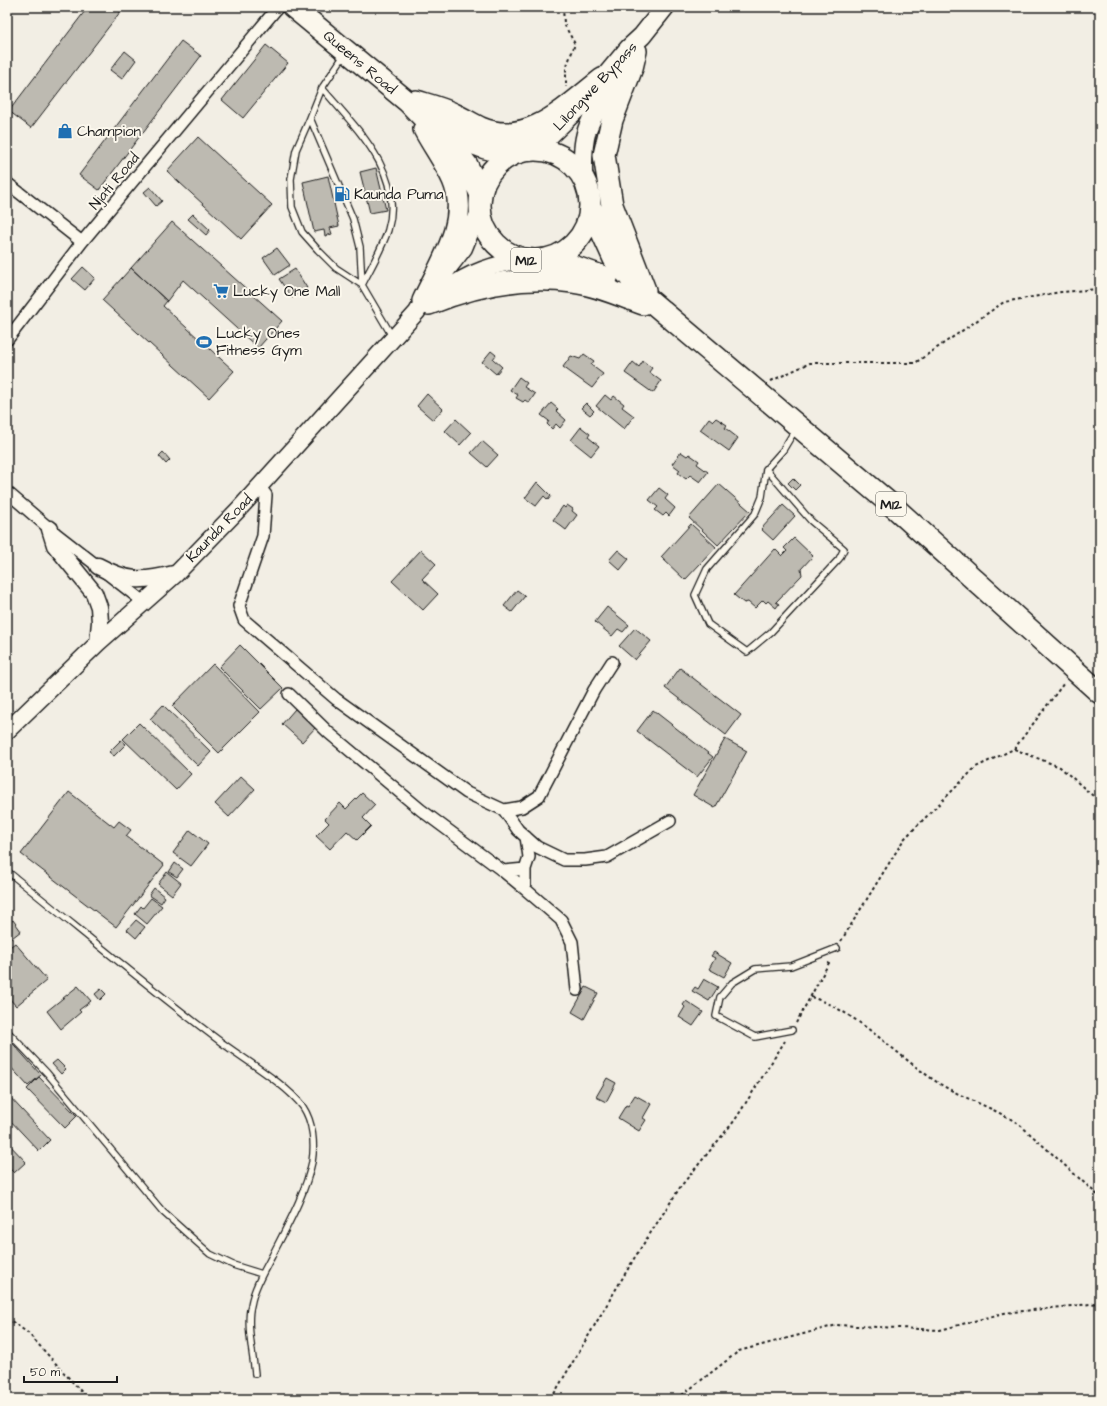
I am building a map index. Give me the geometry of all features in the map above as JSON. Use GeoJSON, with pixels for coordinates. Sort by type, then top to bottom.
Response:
{"type":"FeatureCollection","features":[{"type":"Feature","properties":{"kind":"highway","name":"Queens Road"},"geometry":{"type":"LineString","coordinates":[[293,7],[412,103]]}},
{"type":"Feature","properties":{"kind":"highway"},"geometry":{"type":"LineString","coordinates":[[423,305],[450,295],[490,284],[532,278],[574,282],[646,302],[642,279],[612,205],[604,155],[612,120],[632,68],[639,44]]}},
{"type":"Feature","properties":{"kind":"highway"},"geometry":{"type":"LineString","coordinates":[[412,103],[454,114],[482,128],[500,134],[512,134],[541,124],[602,79]]}},
{"type":"Feature","properties":{"kind":"highway"},"geometry":{"type":"LineString","coordinates":[[412,103],[453,180],[459,201],[458,219],[454,236],[423,305]]}},
{"type":"Feature","properties":{"kind":"highway","name":"M12"},"geometry":{"type":"LineString","coordinates":[[412,103],[480,148],[493,151],[545,151],[560,156],[572,165],[582,177],[589,192],[591,208],[614,259],[646,302]]}},
{"type":"Feature","properties":{"kind":"highway","name":"M12"},"geometry":{"type":"LineString","coordinates":[[412,103],[468,166],[480,202],[484,227],[493,242],[507,253],[534,260],[573,266],[599,274],[677,322],[895,508],[1100,693]]}},
{"type":"Feature","properties":{"kind":"highway"},"geometry":{"type":"LineString","coordinates":[[480,202],[487,177],[500,163],[522,152]]}},
{"type":"Feature","properties":{"kind":"highway","name":"M12"},"geometry":{"type":"LineString","coordinates":[[534,260],[562,254],[577,243],[587,226],[591,208]]}},
{"type":"Feature","properties":{"kind":"main road","name":"Lilongwe Bypass"},"geometry":{"type":"LineString","coordinates":[[582,177],[583,151],[588,129],[596,111],[639,44],[665,7]]}},
{"type":"Feature","properties":{"kind":"main road","name":"Lilongwe Bypass"},"geometry":{"type":"LineString","coordinates":[[522,152],[546,139],[562,125],[583,103],[629,48],[639,44]]}},
{"type":"Feature","properties":{"kind":"main road","name":"Kaunda Road"},"geometry":{"type":"LineString","coordinates":[[7,731],[98,643],[176,574],[259,486],[394,338],[423,305],[464,248],[480,202]]}},
{"type":"Feature","properties":{"kind":"main road","name":"Kaunda Road"},"geometry":{"type":"LineString","coordinates":[[423,305],[447,288],[480,269],[494,264],[534,260]]}},
{"type":"Feature","properties":{"kind":"main road"},"geometry":{"type":"LineString","coordinates":[[50,529],[55,545],[94,593],[100,622],[98,643]]}},
{"type":"Feature","properties":{"kind":"main road"},"geometry":{"type":"LineString","coordinates":[[98,566],[118,577],[139,580],[154,579],[176,574]]}},
{"type":"Feature","properties":{"kind":"street","name":"Njati Road"},"geometry":{"type":"LineString","coordinates":[[7,340],[82,242],[278,7]]}},
{"type":"Feature","properties":{"kind":"street"},"geometry":{"type":"LineString","coordinates":[[7,183],[82,242]]}},
{"type":"Feature","properties":{"kind":"street"},"geometry":{"type":"LineString","coordinates":[[259,486],[266,495],[263,536],[240,606],[244,620],[336,699],[467,793],[504,810],[518,830],[537,847],[564,860],[585,860],[607,857],[670,821]]}},
{"type":"Feature","properties":{"kind":"street"},"geometry":{"type":"LineString","coordinates":[[7,492],[50,529],[145,603]]}},
{"type":"Feature","properties":{"kind":"street"},"geometry":{"type":"LineString","coordinates":[[504,810],[522,808],[539,796],[594,690],[612,662]]}},
{"type":"Feature","properties":{"kind":"street"},"geometry":{"type":"LineString","coordinates":[[289,694],[329,732],[421,810],[503,871],[561,920],[572,942],[577,990]]}},
{"type":"Feature","properties":{"kind":"street"},"geometry":{"type":"LineString","coordinates":[[524,889],[525,869],[529,857],[526,837]]}},
{"type":"Feature","properties":{"kind":"street"},"geometry":{"type":"LineString","coordinates":[[503,871],[525,869]]}},
{"type":"Feature","properties":{"kind":"lane"},"geometry":{"type":"LineString","coordinates":[[347,50],[322,88],[296,150],[291,179],[292,207],[302,232],[336,268],[362,285],[394,338]]}},
{"type":"Feature","properties":{"kind":"lane"},"geometry":{"type":"LineString","coordinates":[[322,88],[374,153],[388,178],[392,205],[388,229],[379,253],[362,285]]}},
{"type":"Feature","properties":{"kind":"lane"},"geometry":{"type":"LineString","coordinates":[[310,118],[353,219],[360,247],[362,285]]}},
{"type":"Feature","properties":{"kind":"lane"},"geometry":{"type":"LineString","coordinates":[[766,469],[811,521],[844,549],[839,559],[771,632],[747,652],[708,624],[695,595],[707,569],[755,514],[762,497],[766,469],[783,450],[798,426]]}},
{"type":"Feature","properties":{"kind":"lane"},"geometry":{"type":"LineString","coordinates":[[7,871],[217,1039],[287,1092],[302,1107],[310,1121],[313,1137],[312,1160],[308,1179],[294,1212],[262,1274],[251,1305],[250,1319],[255,1374]]}},
{"type":"Feature","properties":{"kind":"lane"},"geometry":{"type":"LineString","coordinates":[[792,1030],[755,1036],[716,1016],[720,997],[732,983],[755,970],[791,966],[837,948]]}},
{"type":"Feature","properties":{"kind":"lane"},"geometry":{"type":"LineString","coordinates":[[7,1031],[46,1073],[163,1212],[210,1254],[233,1265],[262,1274]]}},
{"type":"Feature","properties":{"kind":"path"},"geometry":{"type":"LineString","coordinates":[[563,7],[564,24],[576,44],[566,68],[566,96],[570,103]]}},
{"type":"Feature","properties":{"kind":"path"},"geometry":{"type":"LineString","coordinates":[[755,388],[810,363],[915,363],[1004,302],[1061,292],[1100,289]]}},
{"type":"Feature","properties":{"kind":"path"},"geometry":{"type":"LineString","coordinates":[[551,1399],[639,1251],[681,1186],[735,1120],[792,1030],[837,948],[904,839],[976,767],[1014,749],[1074,669]]}},
{"type":"Feature","properties":{"kind":"path"},"geometry":{"type":"LineString","coordinates":[[1014,749],[1060,767],[1100,802]]}},
{"type":"Feature","properties":{"kind":"path"},"geometry":{"type":"LineString","coordinates":[[811,997],[827,1002],[846,1014],[940,1084],[1008,1117],[1019,1124],[1100,1197]]}},
{"type":"Feature","properties":{"kind":"path"},"geometry":{"type":"LineString","coordinates":[[677,1399],[739,1351],[837,1325],[940,1330],[1004,1313],[1100,1303]]}},
{"type":"Feature","properties":{"kind":"path"},"geometry":{"type":"LineString","coordinates":[[7,1318],[28,1333],[88,1399]]}},
{"type":"Feature","properties":{"kind":"building"},"geometry":{"type":"Polygon","coordinates":[[[88,7],[124,7],[31,128],[9,111],[88,7]]]}},
{"type":"Feature","properties":{"kind":"building"},"geometry":{"type":"Polygon","coordinates":[[[181,41],[201,56],[99,190],[79,175],[181,41]]]}},
{"type":"Feature","properties":{"kind":"building"},"geometry":{"type":"Polygon","coordinates":[[[266,45],[288,63],[243,118],[222,100],[266,45]]]}},
{"type":"Feature","properties":{"kind":"building"},"geometry":{"type":"Polygon","coordinates":[[[125,51],[136,60],[122,79],[110,70],[125,51]]]}},
{"type":"Feature","properties":{"kind":"building"},"geometry":{"type":"Polygon","coordinates":[[[198,137],[272,205],[241,239],[167,171],[198,137]]]}},
{"type":"Feature","properties":{"kind":"building"},"geometry":{"type":"Polygon","coordinates":[[[376,168],[386,210],[370,213],[360,172],[376,168]]]}},
{"type":"Feature","properties":{"kind":"building"},"geometry":{"type":"Polygon","coordinates":[[[328,176],[339,226],[330,228],[332,234],[325,236],[324,230],[314,232],[303,182],[328,176]]]}},
{"type":"Feature","properties":{"kind":"building"},"geometry":{"type":"Polygon","coordinates":[[[150,187],[162,201],[156,206],[144,192],[150,187]]]}},
{"type":"Feature","properties":{"kind":"building"},"geometry":{"type":"Polygon","coordinates":[[[193,214],[210,230],[206,235],[188,219],[193,214]]]}},
{"type":"Feature","properties":{"kind":"building","name":"Lucky One Mall"},"geometry":{"type":"Polygon","coordinates":[[[172,222],[282,321],[258,348],[183,280],[167,301],[131,268],[172,222]]]}},
{"type":"Feature","properties":{"kind":"building"},"geometry":{"type":"Polygon","coordinates":[[[277,248],[290,265],[275,275],[263,258],[277,248]]]}},
{"type":"Feature","properties":{"kind":"building"},"geometry":{"type":"Polygon","coordinates":[[[83,267],[95,278],[85,290],[72,279],[83,267]]]}},
{"type":"Feature","properties":{"kind":"building"},"geometry":{"type":"Polygon","coordinates":[[[131,268],[167,301],[163,306],[234,371],[209,398],[102,300],[131,268]]]}},
{"type":"Feature","properties":{"kind":"building"},"geometry":{"type":"Polygon","coordinates":[[[295,269],[307,288],[292,298],[279,279],[295,269]]]}},
{"type":"Feature","properties":{"kind":"building"},"geometry":{"type":"Polygon","coordinates":[[[491,351],[496,355],[493,359],[502,367],[496,374],[482,362],[491,351]]]}},
{"type":"Feature","properties":{"kind":"building"},"geometry":{"type":"Polygon","coordinates":[[[584,354],[594,361],[591,365],[603,374],[592,388],[563,367],[571,356],[580,359],[584,354]]]}},
{"type":"Feature","properties":{"kind":"building"},"geometry":{"type":"Polygon","coordinates":[[[643,361],[652,368],[649,372],[661,381],[653,393],[625,373],[633,362],[639,367],[643,361]]]}},
{"type":"Feature","properties":{"kind":"building"},"geometry":{"type":"Polygon","coordinates":[[[519,377],[527,383],[524,387],[535,394],[529,403],[525,400],[523,402],[516,398],[518,395],[510,390],[519,377]]]}},
{"type":"Feature","properties":{"kind":"building"},"geometry":{"type":"Polygon","coordinates":[[[427,394],[443,409],[433,420],[417,406],[427,394]]]}},
{"type":"Feature","properties":{"kind":"building"},"geometry":{"type":"Polygon","coordinates":[[[605,395],[611,400],[614,396],[624,404],[622,407],[634,416],[624,429],[596,406],[605,395]]]}},
{"type":"Feature","properties":{"kind":"building"},"geometry":{"type":"Polygon","coordinates":[[[551,403],[558,409],[556,411],[566,420],[560,428],[556,424],[552,429],[547,424],[549,421],[541,415],[551,403]]]}},
{"type":"Feature","properties":{"kind":"building"},"geometry":{"type":"Polygon","coordinates":[[[586,403],[594,411],[590,415],[581,408],[586,403]]]}},
{"type":"Feature","properties":{"kind":"building"},"geometry":{"type":"Polygon","coordinates":[[[709,418],[713,421],[716,418],[727,425],[725,428],[738,438],[729,451],[700,430],[709,418]]]}},
{"type":"Feature","properties":{"kind":"building"},"geometry":{"type":"Polygon","coordinates":[[[456,419],[471,433],[460,445],[445,431],[456,419]]]}},
{"type":"Feature","properties":{"kind":"building"},"geometry":{"type":"Polygon","coordinates":[[[581,427],[590,434],[588,437],[599,446],[591,456],[571,440],[581,427]]]}},
{"type":"Feature","properties":{"kind":"building"},"geometry":{"type":"Polygon","coordinates":[[[482,441],[498,455],[487,467],[471,453],[482,441]]]}},
{"type":"Feature","properties":{"kind":"building"},"geometry":{"type":"Polygon","coordinates":[[[163,452],[170,460],[166,464],[159,456],[163,452]]]}},
{"type":"Feature","properties":{"kind":"building"},"geometry":{"type":"Polygon","coordinates":[[[681,452],[687,456],[689,454],[699,461],[697,464],[708,472],[700,482],[690,475],[686,479],[678,473],[680,470],[672,464],[681,452]]]}},
{"type":"Feature","properties":{"kind":"building"},"geometry":{"type":"Polygon","coordinates":[[[793,478],[800,485],[795,490],[788,483],[793,478]]]}},
{"type":"Feature","properties":{"kind":"building"},"geometry":{"type":"Polygon","coordinates":[[[537,482],[551,496],[548,500],[544,496],[536,506],[525,498],[537,482]]]}},
{"type":"Feature","properties":{"kind":"building"},"geometry":{"type":"Polygon","coordinates":[[[719,484],[750,511],[718,545],[689,518],[719,484]]]}},
{"type":"Feature","properties":{"kind":"building"},"geometry":{"type":"Polygon","coordinates":[[[659,488],[668,495],[665,499],[675,508],[669,516],[666,513],[663,516],[655,510],[658,507],[649,500],[659,488]]]}},
{"type":"Feature","properties":{"kind":"building"},"geometry":{"type":"Polygon","coordinates":[[[567,505],[573,509],[572,511],[577,515],[566,530],[553,520],[563,506],[565,508],[567,505]]]}},
{"type":"Feature","properties":{"kind":"building"},"geometry":{"type":"Polygon","coordinates":[[[783,505],[795,516],[773,540],[761,529],[783,505]]]}},
{"type":"Feature","properties":{"kind":"building"},"geometry":{"type":"Polygon","coordinates":[[[691,524],[716,547],[685,580],[661,557],[691,524]]]}},
{"type":"Feature","properties":{"kind":"building"},"geometry":{"type":"Polygon","coordinates":[[[794,538],[813,556],[801,569],[802,575],[776,602],[779,604],[776,608],[768,601],[766,603],[763,600],[755,608],[748,602],[744,603],[734,595],[775,549],[782,556],[787,551],[784,548],[794,538]]]}},
{"type":"Feature","properties":{"kind":"building"},"geometry":{"type":"Polygon","coordinates":[[[421,550],[436,564],[422,579],[438,594],[423,610],[392,581],[421,550]]]}},
{"type":"Feature","properties":{"kind":"building"},"geometry":{"type":"Polygon","coordinates":[[[618,550],[629,559],[620,570],[609,560],[618,550]]]}},
{"type":"Feature","properties":{"kind":"building"},"geometry":{"type":"Polygon","coordinates":[[[517,590],[525,596],[512,612],[504,606],[517,590]]]}},
{"type":"Feature","properties":{"kind":"building"},"geometry":{"type":"Polygon","coordinates":[[[607,607],[629,625],[623,632],[618,629],[612,636],[595,622],[607,607]]]}},
{"type":"Feature","properties":{"kind":"building"},"geometry":{"type":"Polygon","coordinates":[[[635,628],[651,641],[635,660],[619,646],[635,628]]]}},
{"type":"Feature","properties":{"kind":"building"},"geometry":{"type":"Polygon","coordinates":[[[240,645],[283,688],[261,709],[219,667],[240,645]]]}},
{"type":"Feature","properties":{"kind":"building"},"geometry":{"type":"Polygon","coordinates":[[[213,664],[260,712],[219,753],[172,706],[213,664]]]}},
{"type":"Feature","properties":{"kind":"building"},"geometry":{"type":"Polygon","coordinates":[[[680,668],[741,715],[726,735],[665,688],[680,668]]]}},
{"type":"Feature","properties":{"kind":"building"},"geometry":{"type":"Polygon","coordinates":[[[163,705],[211,752],[198,766],[150,719],[163,705]]]}},
{"type":"Feature","properties":{"kind":"building"},"geometry":{"type":"Polygon","coordinates":[[[295,709],[316,727],[302,742],[282,724],[295,709]]]}},
{"type":"Feature","properties":{"kind":"building"},"geometry":{"type":"Polygon","coordinates":[[[653,710],[713,757],[697,777],[637,731],[653,710]]]}},
{"type":"Feature","properties":{"kind":"building"},"geometry":{"type":"Polygon","coordinates":[[[139,723],[191,774],[176,790],[123,739],[139,723]]]}},
{"type":"Feature","properties":{"kind":"building"},"geometry":{"type":"Polygon","coordinates":[[[725,739],[747,751],[715,808],[693,795],[725,739]]]}},
{"type":"Feature","properties":{"kind":"building"},"geometry":{"type":"Polygon","coordinates":[[[121,740],[126,744],[114,756],[109,752],[121,740]]]}},
{"type":"Feature","properties":{"kind":"building"},"geometry":{"type":"Polygon","coordinates":[[[241,776],[255,789],[229,817],[215,804],[241,776]]]}},
{"type":"Feature","properties":{"kind":"building"},"geometry":{"type":"Polygon","coordinates":[[[69,792],[114,827],[119,821],[131,830],[126,836],[164,865],[116,927],[21,854],[69,792]]]}},
{"type":"Feature","properties":{"kind":"building"},"geometry":{"type":"Polygon","coordinates":[[[362,793],[375,805],[363,818],[371,826],[357,840],[347,831],[330,849],[316,836],[329,823],[325,819],[340,803],[346,809],[362,793]]]}},
{"type":"Feature","properties":{"kind":"building"},"geometry":{"type":"Polygon","coordinates":[[[190,830],[208,844],[191,866],[173,853],[190,830]]]}},
{"type":"Feature","properties":{"kind":"building"},"geometry":{"type":"Polygon","coordinates":[[[175,863],[183,869],[177,877],[169,872],[175,863]]]}},
{"type":"Feature","properties":{"kind":"building"},"geometry":{"type":"Polygon","coordinates":[[[167,872],[181,883],[172,895],[158,884],[167,872]]]}},
{"type":"Feature","properties":{"kind":"building"},"geometry":{"type":"Polygon","coordinates":[[[154,888],[165,897],[161,903],[149,895],[154,888]]]}},
{"type":"Feature","properties":{"kind":"building"},"geometry":{"type":"Polygon","coordinates":[[[151,898],[162,906],[147,924],[135,914],[141,906],[143,908],[151,898]]]}},
{"type":"Feature","properties":{"kind":"building"},"geometry":{"type":"Polygon","coordinates":[[[13,920],[21,931],[8,941],[7,925],[13,920]]]}},
{"type":"Feature","properties":{"kind":"building"},"geometry":{"type":"Polygon","coordinates":[[[136,920],[145,927],[136,938],[127,930],[136,920]]]}},
{"type":"Feature","properties":{"kind":"building"},"geometry":{"type":"Polygon","coordinates":[[[15,943],[47,980],[16,1006],[7,996],[7,949],[15,943]]]}},
{"type":"Feature","properties":{"kind":"building"},"geometry":{"type":"Polygon","coordinates":[[[714,952],[732,963],[724,977],[709,969],[715,958],[711,956],[714,952]]]}},
{"type":"Feature","properties":{"kind":"building"},"geometry":{"type":"Polygon","coordinates":[[[704,979],[718,987],[709,1001],[692,991],[695,987],[698,989],[704,979]]]}},
{"type":"Feature","properties":{"kind":"building"},"geometry":{"type":"Polygon","coordinates":[[[78,986],[91,1001],[79,1010],[81,1012],[61,1029],[47,1011],[78,986]]]}},
{"type":"Feature","properties":{"kind":"building"},"geometry":{"type":"Polygon","coordinates":[[[586,987],[598,993],[584,1019],[572,1012],[586,987]]]}},
{"type":"Feature","properties":{"kind":"building"},"geometry":{"type":"Polygon","coordinates":[[[101,989],[106,994],[100,1000],[95,994],[101,989]]]}},
{"type":"Feature","properties":{"kind":"building"},"geometry":{"type":"Polygon","coordinates":[[[686,1001],[703,1012],[693,1026],[679,1017],[685,1007],[683,1005],[686,1001]]]}},
{"type":"Feature","properties":{"kind":"building"},"geometry":{"type":"Polygon","coordinates":[[[7,1037],[41,1075],[28,1086],[7,1063],[7,1037]]]}},
{"type":"Feature","properties":{"kind":"building"},"geometry":{"type":"Polygon","coordinates":[[[57,1060],[66,1069],[61,1074],[52,1064],[57,1060]]]}},
{"type":"Feature","properties":{"kind":"building"},"geometry":{"type":"Polygon","coordinates":[[[39,1077],[77,1116],[65,1128],[27,1089],[39,1077]]]}},
{"type":"Feature","properties":{"kind":"building"},"geometry":{"type":"Polygon","coordinates":[[[607,1078],[616,1083],[606,1102],[596,1097],[607,1078]]]}},
{"type":"Feature","properties":{"kind":"building"},"geometry":{"type":"Polygon","coordinates":[[[7,1094],[50,1140],[39,1151],[7,1117],[7,1094]]]}},
{"type":"Feature","properties":{"kind":"building"},"geometry":{"type":"Polygon","coordinates":[[[635,1095],[651,1104],[643,1118],[646,1120],[639,1131],[618,1118],[626,1105],[628,1106],[635,1095]]]}},
{"type":"Feature","properties":{"kind":"building"},"geometry":{"type":"Polygon","coordinates":[[[7,1142],[26,1162],[14,1173],[7,1166],[7,1142]]]}},
{"type":"Feature","properties":{"kind":"place","name":"Champion"},"geometry":{"type":"Point","coordinates":[65,131]}},
{"type":"Feature","properties":{"kind":"place","name":"Kaunda Puma"},"geometry":{"type":"Point","coordinates":[342,194]}},
{"type":"Feature","properties":{"kind":"place","name":"Lucky One Mall"},"geometry":{"type":"Point","coordinates":[221,291]}},
{"type":"Feature","properties":{"kind":"place","name":"Lucky Ones Fitness Gym"},"geometry":{"type":"Point","coordinates":[204,342]}}]}
